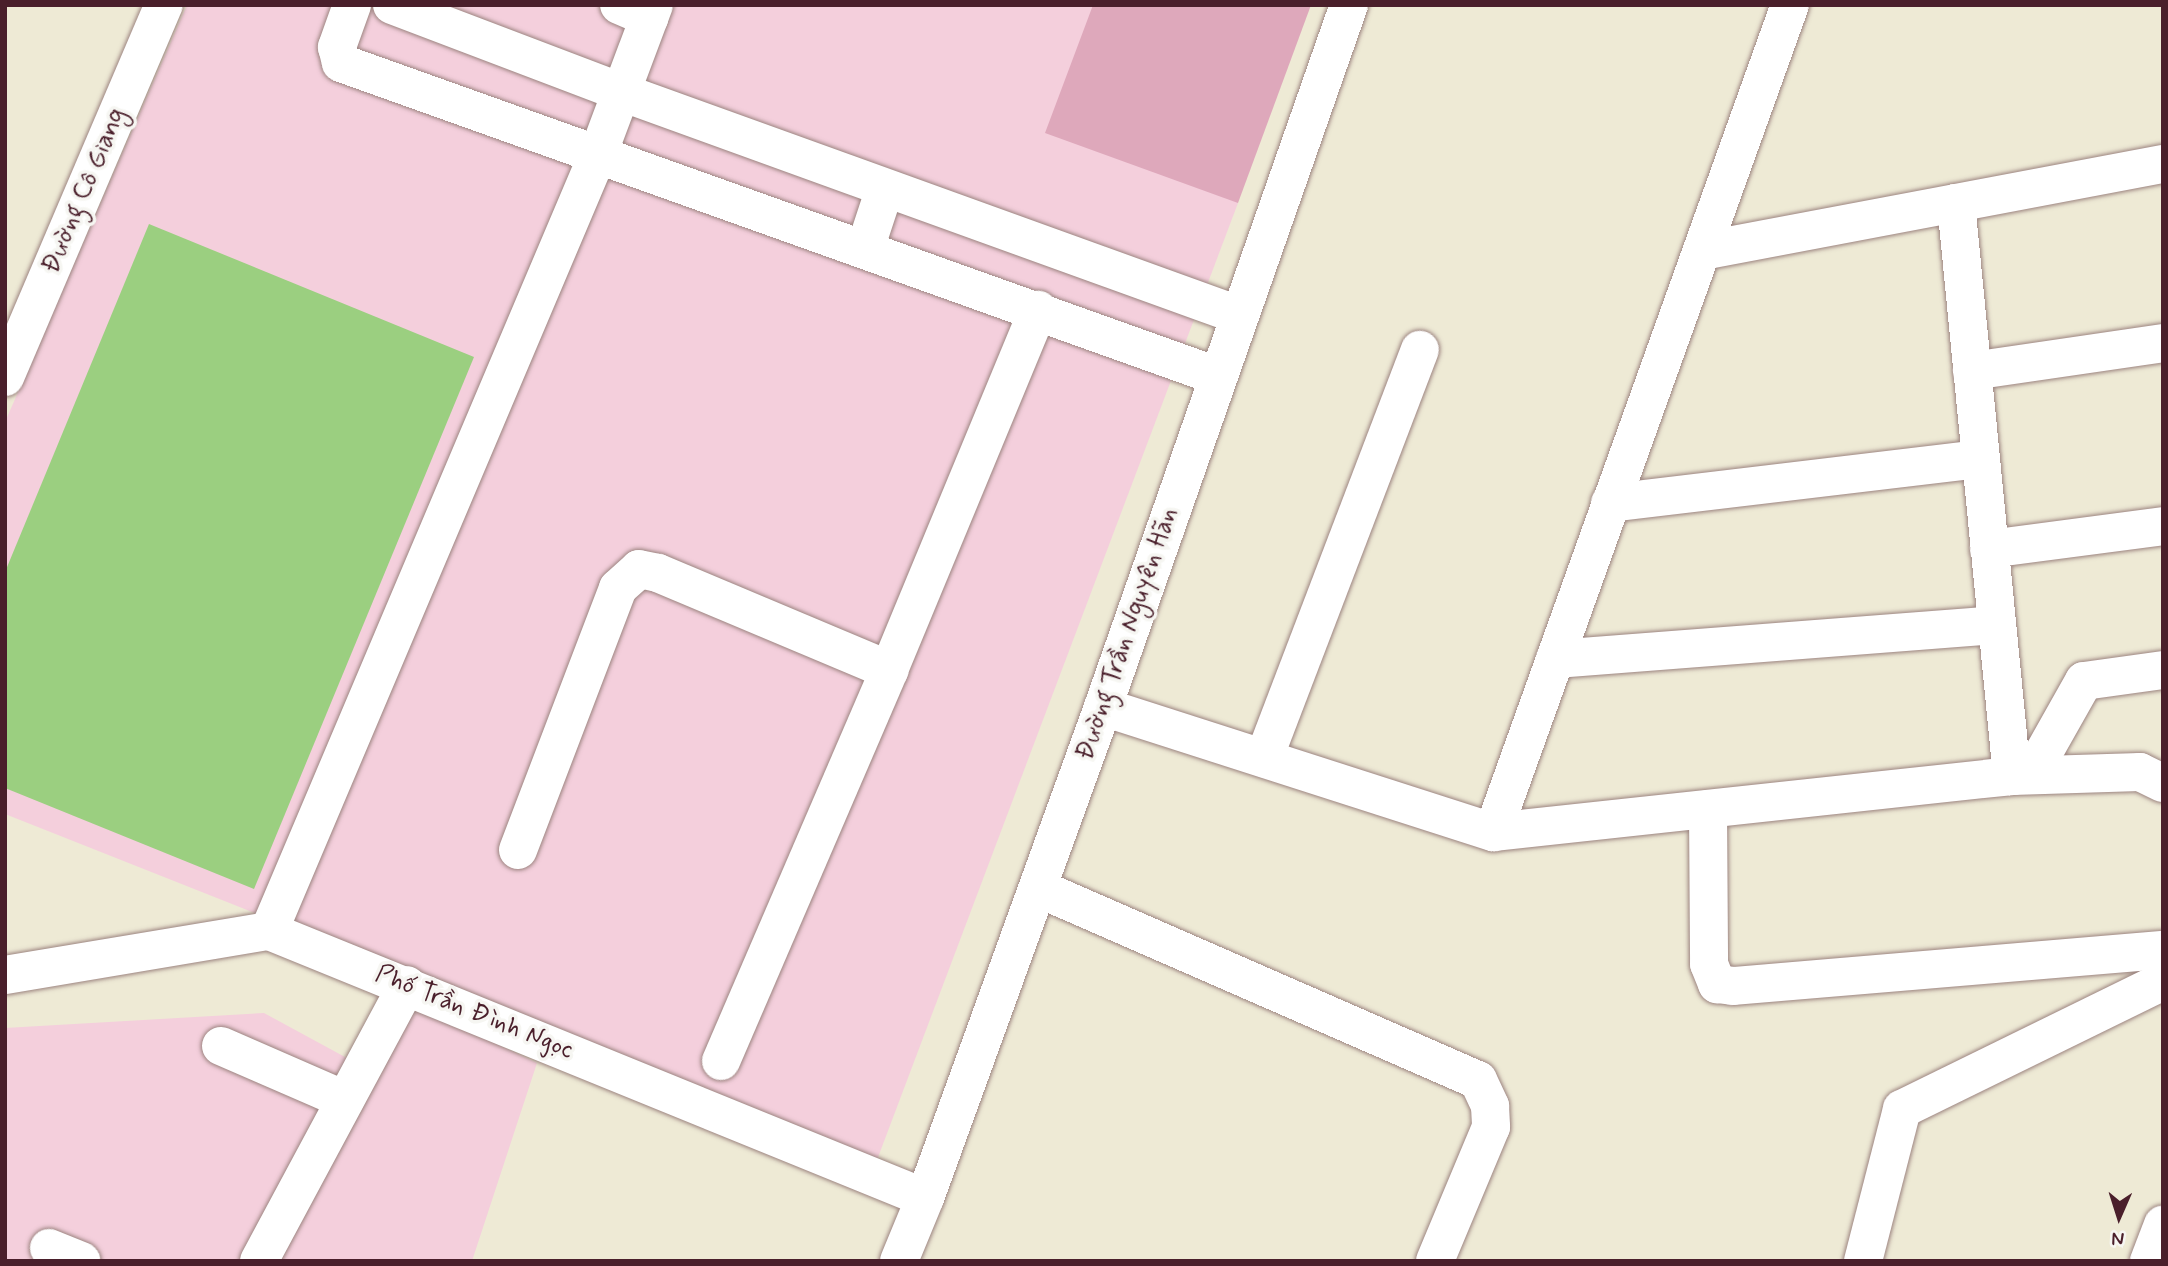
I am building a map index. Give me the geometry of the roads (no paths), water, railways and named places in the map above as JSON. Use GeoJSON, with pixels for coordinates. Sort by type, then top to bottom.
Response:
{"type":"FeatureCollection","features":[{"type":"Feature","properties":{"kind":"street","name":"Đường Cô Giang"},"geometry":{"type":"LineString","coordinates":[[5,377],[164,5]]}},
{"type":"Feature","properties":{"kind":"street"},"geometry":{"type":"LineString","coordinates":[[352,5],[337,47],[341,63],[1217,376]]}},
{"type":"Feature","properties":{"kind":"street"},"geometry":{"type":"LineString","coordinates":[[392,5],[621,92],[1238,315]]}},
{"type":"Feature","properties":{"kind":"street","name":"Đường Trần Nguyên Hãn"},"geometry":{"type":"LineString","coordinates":[[899,1261],[925,1198],[1103,707],[1238,315],[1349,5]]}},
{"type":"Feature","properties":{"kind":"street"},"geometry":{"type":"LineString","coordinates":[[1493,832],[1790,5]]}},
{"type":"Feature","properties":{"kind":"street"},"geometry":{"type":"LineString","coordinates":[[5,975],[269,931],[598,154],[621,92],[641,9]]}},
{"type":"Feature","properties":{"kind":"street"},"geometry":{"type":"LineString","coordinates":[[1702,251],[2163,164]]}},
{"type":"Feature","properties":{"kind":"street"},"geometry":{"type":"LineString","coordinates":[[865,249],[886,188]]}},
{"type":"Feature","properties":{"kind":"street"},"geometry":{"type":"LineString","coordinates":[[1955,203],[1996,625],[2022,776]]}},
{"type":"Feature","properties":{"kind":"street"},"geometry":{"type":"LineString","coordinates":[[721,1061],[889,670],[1038,310]]}},
{"type":"Feature","properties":{"kind":"street"},"geometry":{"type":"LineString","coordinates":[[1972,371],[2163,343]]}},
{"type":"Feature","properties":{"kind":"street"},"geometry":{"type":"LineString","coordinates":[[1264,758],[1420,350]]}},
{"type":"Feature","properties":{"kind":"street"},"geometry":{"type":"LineString","coordinates":[[1610,503],[1980,459]]}},
{"type":"Feature","properties":{"kind":"street"},"geometry":{"type":"LineString","coordinates":[[1989,549],[2163,526]]}},
{"type":"Feature","properties":{"kind":"street"},"geometry":{"type":"LineString","coordinates":[[518,850],[618,588],[639,569],[658,573],[889,670]]}},
{"type":"Feature","properties":{"kind":"street"},"geometry":{"type":"LineString","coordinates":[[1555,659],[1996,625]]}},
{"type":"Feature","properties":{"kind":"street"},"geometry":{"type":"LineString","coordinates":[[2022,776],[2084,681],[2163,670]]}},
{"type":"Feature","properties":{"kind":"street"},"geometry":{"type":"LineString","coordinates":[[1103,707],[1493,832],[2022,776],[2140,772],[2163,782]]}},
{"type":"Feature","properties":{"kind":"street"},"geometry":{"type":"LineString","coordinates":[[1708,809],[1709,964],[1717,984],[1732,986],[2163,950]]}},
{"type":"Feature","properties":{"kind":"street"},"geometry":{"type":"LineString","coordinates":[[1038,888],[1478,1080],[1490,1106],[1491,1127],[1435,1261]]}},
{"type":"Feature","properties":{"kind":"street","name":"Phố Trần Đình Ngọc"},"geometry":{"type":"LineString","coordinates":[[269,931],[925,1198]]}},
{"type":"Feature","properties":{"kind":"street"},"geometry":{"type":"LineString","coordinates":[[1863,1261],[1902,1110],[2163,981]]}},
{"type":"Feature","properties":{"kind":"street"},"geometry":{"type":"LineString","coordinates":[[259,1261],[407,985]]}},
{"type":"Feature","properties":{"kind":"street"},"geometry":{"type":"LineString","coordinates":[[221,1046],[345,1100]]}},
{"type":"Feature","properties":{"kind":"street"},"geometry":{"type":"LineString","coordinates":[[2149,1261],[2163,1225]]}}]}
